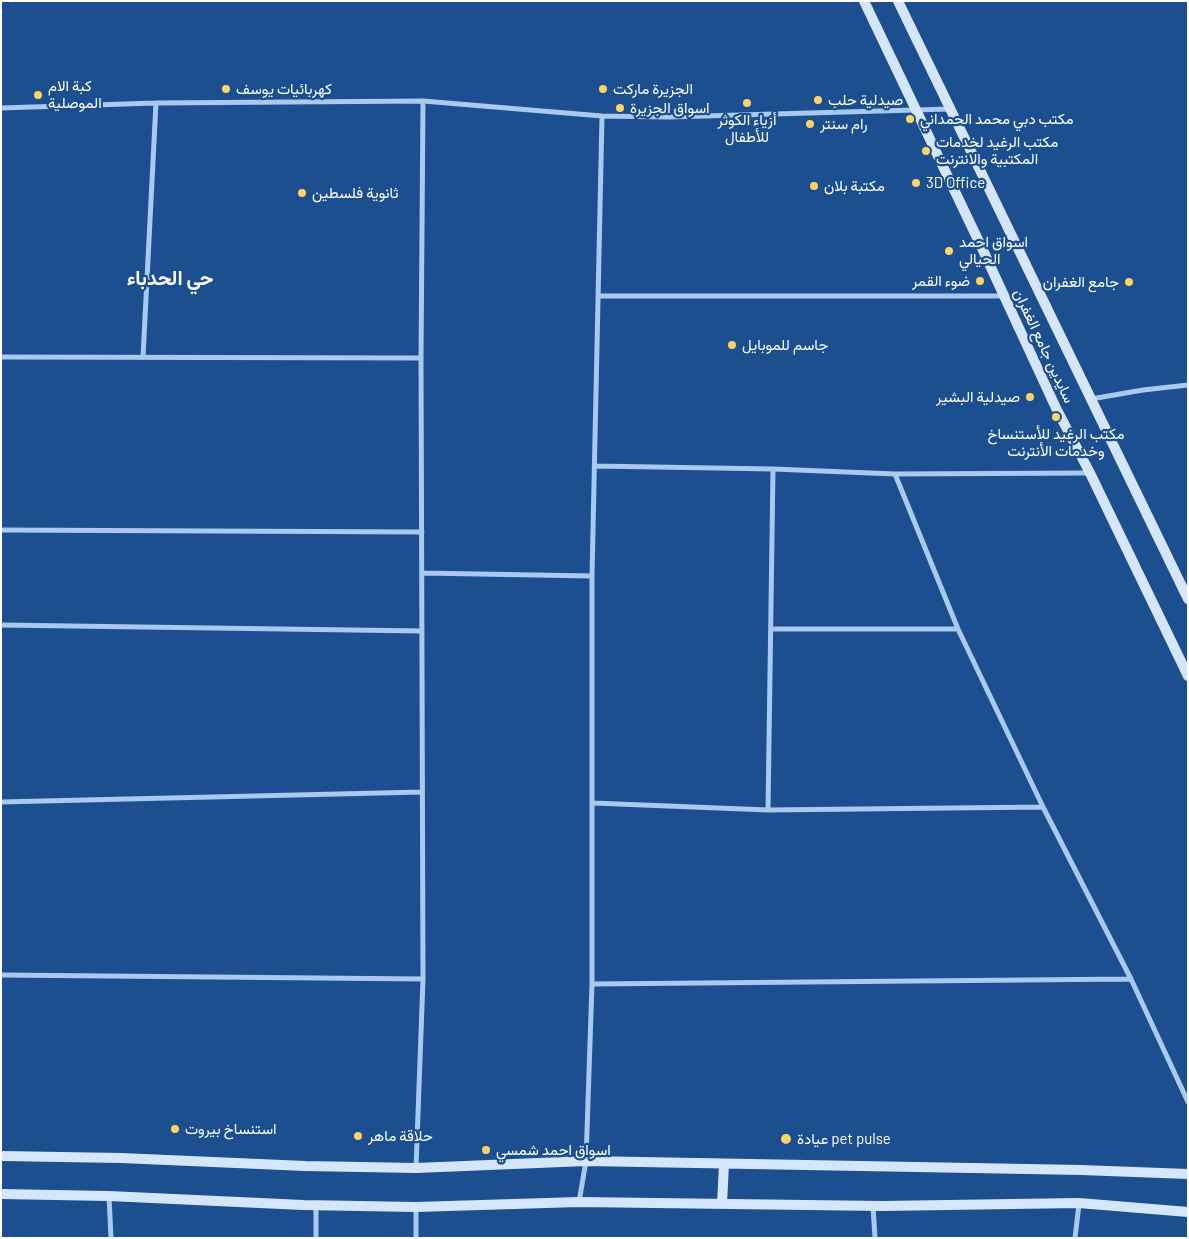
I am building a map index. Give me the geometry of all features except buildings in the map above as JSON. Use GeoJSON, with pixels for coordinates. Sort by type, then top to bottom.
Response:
{"type":"FeatureCollection","features":[{"type":"Feature","properties":{"kind":"street","name":"سايدين جامع الغفران"},"geometry":{"type":"LineString","coordinates":[[864,1],[1056,408],[1090,473],[1188,676]]}},
{"type":"Feature","properties":{"kind":"street","name":"سايدين جامع الغفران"},"geometry":{"type":"LineString","coordinates":[[898,1],[1188,599]]}},
{"type":"Feature","properties":{"kind":"street"},"geometry":{"type":"LineString","coordinates":[[1,108],[156,103],[423,101],[602,116],[669,117],[950,109]]}},
{"type":"Feature","properties":{"kind":"street"},"geometry":{"type":"LineString","coordinates":[[416,1168],[423,979],[421,358],[423,101]]}},
{"type":"Feature","properties":{"kind":"street"},"geometry":{"type":"LineString","coordinates":[[142,357],[156,103]]}},
{"type":"Feature","properties":{"kind":"street"},"geometry":{"type":"LineString","coordinates":[[579,1202],[586,1162],[592,984],[592,576],[602,116]]}},
{"type":"Feature","properties":{"kind":"street"},"geometry":{"type":"LineString","coordinates":[[598,296],[1004,296]]}},
{"type":"Feature","properties":{"kind":"street"},"geometry":{"type":"LineString","coordinates":[[1,357],[421,358]]}},
{"type":"Feature","properties":{"kind":"street"},"geometry":{"type":"LineString","coordinates":[[1092,399],[1142,390],[1188,385]]}},
{"type":"Feature","properties":{"kind":"street"},"geometry":{"type":"LineString","coordinates":[[595,466],[774,469],[895,474],[1090,473]]}},
{"type":"Feature","properties":{"kind":"street"},"geometry":{"type":"LineString","coordinates":[[768,810],[774,469]]}},
{"type":"Feature","properties":{"kind":"street"},"geometry":{"type":"LineString","coordinates":[[895,474],[958,629],[1043,807],[1131,979],[1188,1102]]}},
{"type":"Feature","properties":{"kind":"street"},"geometry":{"type":"LineString","coordinates":[[1,530],[422,532]]}},
{"type":"Feature","properties":{"kind":"street"},"geometry":{"type":"LineString","coordinates":[[422,573],[592,576]]}},
{"type":"Feature","properties":{"kind":"street"},"geometry":{"type":"LineString","coordinates":[[1,626],[422,631]]}},
{"type":"Feature","properties":{"kind":"street"},"geometry":{"type":"LineString","coordinates":[[771,629],[958,629]]}},
{"type":"Feature","properties":{"kind":"street"},"geometry":{"type":"LineString","coordinates":[[1,802],[422,792]]}},
{"type":"Feature","properties":{"kind":"street"},"geometry":{"type":"LineString","coordinates":[[593,803],[768,810],[1043,807]]}},
{"type":"Feature","properties":{"kind":"street"},"geometry":{"type":"LineString","coordinates":[[1,975],[423,979]]}},
{"type":"Feature","properties":{"kind":"street"},"geometry":{"type":"LineString","coordinates":[[592,984],[1131,979]]}},
{"type":"Feature","properties":{"kind":"street"},"geometry":{"type":"LineString","coordinates":[[1,1156],[416,1168],[586,1162],[1081,1170],[1188,1174]]}},
{"type":"Feature","properties":{"kind":"street"},"geometry":{"type":"LineString","coordinates":[[722,1204],[724,1164]]}},
{"type":"Feature","properties":{"kind":"street"},"geometry":{"type":"LineString","coordinates":[[1,1194],[416,1207],[579,1202],[873,1206],[1079,1203],[1188,1212]]}},
{"type":"Feature","properties":{"kind":"street"},"geometry":{"type":"LineString","coordinates":[[109,1196],[111,1238]]}},
{"type":"Feature","properties":{"kind":"street"},"geometry":{"type":"LineString","coordinates":[[1074,1238],[1079,1203]]}},
{"type":"Feature","properties":{"kind":"street"},"geometry":{"type":"LineString","coordinates":[[316,1205],[316,1238]]}},
{"type":"Feature","properties":{"kind":"street"},"geometry":{"type":"LineString","coordinates":[[873,1206],[875,1238]]}},
{"type":"Feature","properties":{"kind":"street"},"geometry":{"type":"LineString","coordinates":[[416,1207],[416,1238]]}},
{"type":"Feature","properties":{"kind":"place","name":"كهربائيات يوسف"},"geometry":{"type":"Point","coordinates":[226,89]}},
{"type":"Feature","properties":{"kind":"place","name":"الجزيرة ماركت"},"geometry":{"type":"Point","coordinates":[603,89]}},
{"type":"Feature","properties":{"kind":"place","name":"كبة الام الموصلية"},"geometry":{"type":"Point","coordinates":[38,95]}},
{"type":"Feature","properties":{"kind":"place","name":"صيدلية حلب"},"geometry":{"type":"Point","coordinates":[818,100]}},
{"type":"Feature","properties":{"kind":"place","name":"أزياء الكوثر للأطفال"},"geometry":{"type":"Point","coordinates":[747,103]}},
{"type":"Feature","properties":{"kind":"place","name":"اسواق الجزيرة"},"geometry":{"type":"Point","coordinates":[620,108]}},
{"type":"Feature","properties":{"kind":"place","name":"مكتب دبي محمد الحمداني"},"geometry":{"type":"Point","coordinates":[910,119]}},
{"type":"Feature","properties":{"kind":"place","name":"رام سنتر"},"geometry":{"type":"Point","coordinates":[810,124]}},
{"type":"Feature","properties":{"kind":"place","name":"مكتب الرغيد لخدمات المكتبية والانترنت"},"geometry":{"type":"Point","coordinates":[926,151]}},
{"type":"Feature","properties":{"kind":"place","name":"3D Office"},"geometry":{"type":"Point","coordinates":[916,183]}},
{"type":"Feature","properties":{"kind":"place","name":"مكتبة بلان"},"geometry":{"type":"Point","coordinates":[814,186]}},
{"type":"Feature","properties":{"kind":"place","name":"ثانوية فلسطين"},"geometry":{"type":"Point","coordinates":[302,193]}},
{"type":"Feature","properties":{"kind":"place","name":"اسواق احمد الحيالي"},"geometry":{"type":"Point","coordinates":[949,251]}},
{"type":"Feature","properties":{"kind":"place","name":"ضوء القمر"},"geometry":{"type":"Point","coordinates":[980,281]}},
{"type":"Feature","properties":{"kind":"place","name":"جامع الغفران"},"geometry":{"type":"Point","coordinates":[1129,282]}},
{"type":"Feature","properties":{"kind":"place","name":"جاسم للموبايل"},"geometry":{"type":"Point","coordinates":[732,345]}},
{"type":"Feature","properties":{"kind":"place","name":"صيدلية البشير"},"geometry":{"type":"Point","coordinates":[1030,397]}},
{"type":"Feature","properties":{"kind":"place","name":"مكتب الرغيد للأستنساخ وخدمات الأنترنت"},"geometry":{"type":"Point","coordinates":[1056,417]}},
{"type":"Feature","properties":{"kind":"place","name":"استنساخ بيروت"},"geometry":{"type":"Point","coordinates":[175,1129]}},
{"type":"Feature","properties":{"kind":"place","name":"حلاقة ماهر"},"geometry":{"type":"Point","coordinates":[358,1136]}},
{"type":"Feature","properties":{"kind":"place","name":"عيادة pet pulse"},"geometry":{"type":"Point","coordinates":[786,1139]}},
{"type":"Feature","properties":{"kind":"place","name":"اسواق احمد شمسي"},"geometry":{"type":"Point","coordinates":[486,1150]}},
{"type":"Feature","properties":{"kind":"district","name":"حي الحدباء"},"geometry":{"type":"Point","coordinates":[170,278]}}]}
